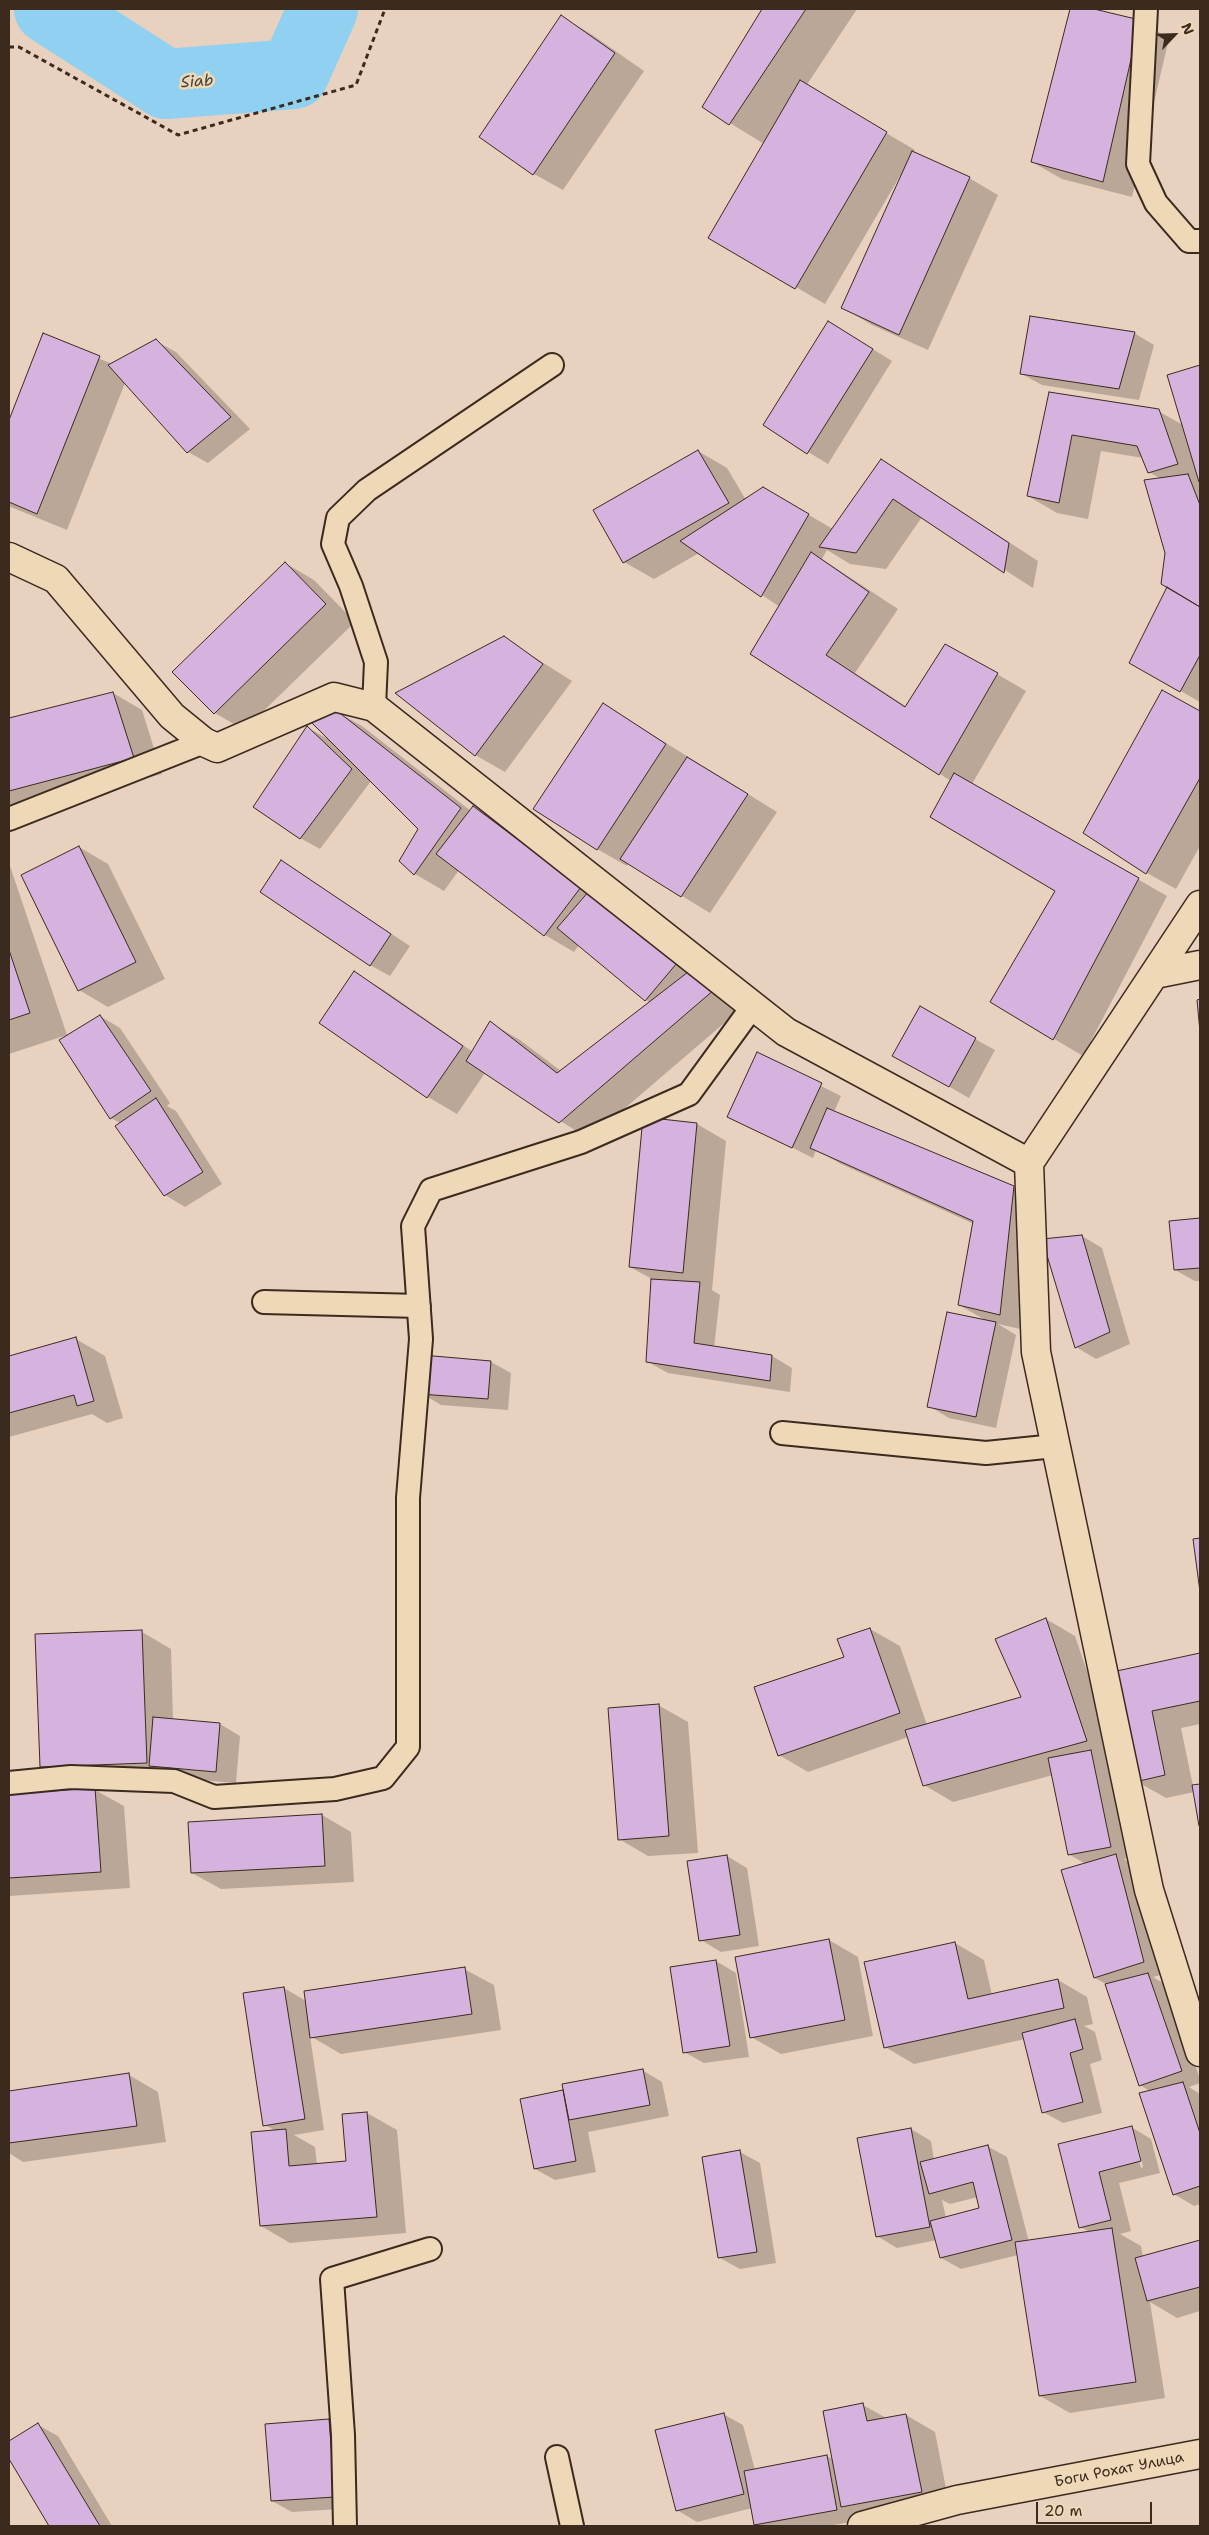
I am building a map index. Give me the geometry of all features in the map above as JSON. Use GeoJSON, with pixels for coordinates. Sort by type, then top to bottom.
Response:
{"type":"FeatureCollection","features":[{"type":"Feature","properties":{"kind":"street"},"geometry":{"type":"LineString","coordinates":[[9,556],[56,579],[172,716],[204,742],[217,748],[334,697],[374,707],[786,1032],[1029,1163]]}},
{"type":"Feature","properties":{"kind":"street"},"geometry":{"type":"LineString","coordinates":[[1200,905],[1029,1163],[1036,1352],[1149,1890],[1200,2052]]}},
{"type":"Feature","properties":{"kind":"street"},"geometry":{"type":"LineString","coordinates":[[1154,974],[1200,965]]}},
{"type":"Feature","properties":{"kind":"street","name":"Боги Рохат Улица"},"geometry":{"type":"LineString","coordinates":[[862,2526],[957,2500],[1200,2454]]}},
{"type":"Feature","properties":{"kind":"lane"},"geometry":{"type":"LineString","coordinates":[[1146,9],[1138,164],[1156,203],[1190,241],[1200,241]]}},
{"type":"Feature","properties":{"kind":"lane"},"geometry":{"type":"LineString","coordinates":[[374,707],[376,662],[351,586],[334,544],[338,518],[367,490],[552,365]]}},
{"type":"Feature","properties":{"kind":"lane"},"geometry":{"type":"LineString","coordinates":[[9,820],[204,742]]}},
{"type":"Feature","properties":{"kind":"lane"},"geometry":{"type":"LineString","coordinates":[[9,1783],[71,1777],[174,1781],[214,1797],[335,1790],[383,1778],[408,1747],[406,1632],[408,1498],[421,1339],[413,1226],[431,1190],[581,1142],[689,1094],[753,1006]]}},
{"type":"Feature","properties":{"kind":"lane"},"geometry":{"type":"LineString","coordinates":[[264,1302],[419,1306]]}},
{"type":"Feature","properties":{"kind":"lane"},"geometry":{"type":"LineString","coordinates":[[782,1433],[986,1453],[1055,1446]]}},
{"type":"Feature","properties":{"kind":"lane"},"geometry":{"type":"LineString","coordinates":[[345,2526],[343,2435],[332,2279],[430,2249]]}},
{"type":"Feature","properties":{"kind":"lane"},"geometry":{"type":"LineString","coordinates":[[557,2458],[572,2526]]}},
{"type":"Feature","properties":{"kind":"path"},"geometry":{"type":"LineString","coordinates":[[9,47],[19,47],[178,135],[356,85],[386,9]]}},
{"type":"Feature","properties":{"kind":"building"},"geometry":{"type":"Polygon","coordinates":[[[762,9],[806,9],[729,125],[702,107],[762,9]]]}},
{"type":"Feature","properties":{"kind":"building"},"geometry":{"type":"Polygon","coordinates":[[[1070,9],[1094,9],[1140,20],[1103,182],[1031,162],[1070,9]]]}},
{"type":"Feature","properties":{"kind":"building"},"geometry":{"type":"Polygon","coordinates":[[[561,15],[615,53],[533,175],[479,137],[561,15]]]}},
{"type":"Feature","properties":{"kind":"building"},"geometry":{"type":"Polygon","coordinates":[[[800,80],[887,132],[795,289],[708,238],[800,80]]]}},
{"type":"Feature","properties":{"kind":"building"},"geometry":{"type":"Polygon","coordinates":[[[912,151],[970,177],[899,335],[841,308],[912,151]]]}},
{"type":"Feature","properties":{"kind":"building"},"geometry":{"type":"Polygon","coordinates":[[[1030,316],[1135,332],[1119,389],[1020,374],[1030,316]]]}},
{"type":"Feature","properties":{"kind":"building"},"geometry":{"type":"Polygon","coordinates":[[[828,321],[873,349],[807,454],[763,425],[828,321]]]}},
{"type":"Feature","properties":{"kind":"building"},"geometry":{"type":"Polygon","coordinates":[[[43,333],[100,356],[37,514],[9,502],[9,420],[43,333]]]}},
{"type":"Feature","properties":{"kind":"building"},"geometry":{"type":"Polygon","coordinates":[[[156,339],[231,417],[187,453],[108,365],[156,339]]]}},
{"type":"Feature","properties":{"kind":"building"},"geometry":{"type":"Polygon","coordinates":[[[1200,365],[1200,481],[1199,482],[1167,375],[1200,365]]]}},
{"type":"Feature","properties":{"kind":"building"},"geometry":{"type":"Polygon","coordinates":[[[1049,392],[1159,409],[1178,464],[1148,473],[1137,446],[1072,435],[1059,503],[1027,496],[1049,392]]]}},
{"type":"Feature","properties":{"kind":"building"},"geometry":{"type":"Polygon","coordinates":[[[698,450],[729,503],[623,563],[593,510],[698,450]]]}},
{"type":"Feature","properties":{"kind":"building"},"geometry":{"type":"Polygon","coordinates":[[[881,459],[1009,543],[1004,573],[893,499],[856,553],[819,547],[881,459]]]}},
{"type":"Feature","properties":{"kind":"building"},"geometry":{"type":"Polygon","coordinates":[[[1188,474],[1200,505],[1200,607],[1161,584],[1165,553],[1144,480],[1188,474]]]}},
{"type":"Feature","properties":{"kind":"building"},"geometry":{"type":"Polygon","coordinates":[[[763,487],[809,514],[761,597],[680,541],[763,487]]]}},
{"type":"Feature","properties":{"kind":"building"},"geometry":{"type":"Polygon","coordinates":[[[811,552],[869,592],[826,655],[905,707],[945,644],[998,673],[939,775],[750,654],[811,552]]]}},
{"type":"Feature","properties":{"kind":"building"},"geometry":{"type":"Polygon","coordinates":[[[285,562],[326,604],[214,714],[172,672],[285,562]]]}},
{"type":"Feature","properties":{"kind":"building"},"geometry":{"type":"Polygon","coordinates":[[[1167,587],[1200,607],[1200,655],[1180,692],[1129,663],[1167,587]]]}},
{"type":"Feature","properties":{"kind":"building"},"geometry":{"type":"Polygon","coordinates":[[[504,636],[543,664],[475,756],[395,693],[504,636]]]}},
{"type":"Feature","properties":{"kind":"building"},"geometry":{"type":"Polygon","coordinates":[[[1162,690],[1200,711],[1200,778],[1146,874],[1083,833],[1162,690]]]}},
{"type":"Feature","properties":{"kind":"building"},"geometry":{"type":"Polygon","coordinates":[[[113,692],[134,758],[9,791],[9,718],[113,692]]]}},
{"type":"Feature","properties":{"kind":"building"},"geometry":{"type":"Polygon","coordinates":[[[603,703],[666,744],[597,850],[533,809],[603,703]]]}},
{"type":"Feature","properties":{"kind":"building"},"geometry":{"type":"Polygon","coordinates":[[[332,707],[461,808],[414,875],[399,861],[418,829],[308,719],[332,707]]]}},
{"type":"Feature","properties":{"kind":"building"},"geometry":{"type":"Polygon","coordinates":[[[307,726],[352,769],[300,839],[253,807],[307,726]]]}},
{"type":"Feature","properties":{"kind":"building"},"geometry":{"type":"Polygon","coordinates":[[[687,757],[748,794],[681,897],[620,859],[687,757]]]}},
{"type":"Feature","properties":{"kind":"building"},"geometry":{"type":"Polygon","coordinates":[[[954,773],[1139,878],[1053,1040],[990,1002],[1055,891],[930,817],[954,773]]]}},
{"type":"Feature","properties":{"kind":"building"},"geometry":{"type":"Polygon","coordinates":[[[473,806],[581,887],[544,936],[436,854],[473,806]]]}},
{"type":"Feature","properties":{"kind":"building"},"geometry":{"type":"Polygon","coordinates":[[[79,846],[136,962],[78,991],[21,875],[79,846]]]}},
{"type":"Feature","properties":{"kind":"building"},"geometry":{"type":"Polygon","coordinates":[[[281,860],[391,934],[370,966],[260,892],[281,860]]]}},
{"type":"Feature","properties":{"kind":"building"},"geometry":{"type":"Polygon","coordinates":[[[590,890],[677,963],[645,1001],[557,928],[590,890]]]}},
{"type":"Feature","properties":{"kind":"building"},"geometry":{"type":"Polygon","coordinates":[[[9,950],[30,1013],[9,1020],[9,950]]]}},
{"type":"Feature","properties":{"kind":"building"},"geometry":{"type":"Polygon","coordinates":[[[692,969],[715,989],[559,1123],[466,1061],[490,1021],[557,1073],[692,969]]]}},
{"type":"Feature","properties":{"kind":"building"},"geometry":{"type":"Polygon","coordinates":[[[354,971],[463,1046],[427,1098],[319,1023],[354,971]]]}},
{"type":"Feature","properties":{"kind":"building"},"geometry":{"type":"Polygon","coordinates":[[[1200,999],[1200,1032],[1197,1000],[1200,999]]]}},
{"type":"Feature","properties":{"kind":"building"},"geometry":{"type":"Polygon","coordinates":[[[920,1006],[976,1038],[949,1087],[892,1056],[920,1006]]]}},
{"type":"Feature","properties":{"kind":"building"},"geometry":{"type":"Polygon","coordinates":[[[100,1015],[151,1091],[110,1119],[59,1040],[100,1015]]]}},
{"type":"Feature","properties":{"kind":"building"},"geometry":{"type":"Polygon","coordinates":[[[757,1052],[822,1083],[792,1148],[727,1117],[757,1052]]]}},
{"type":"Feature","properties":{"kind":"building"},"geometry":{"type":"Polygon","coordinates":[[[156,1098],[203,1172],[164,1196],[115,1126],[156,1098]]]}},
{"type":"Feature","properties":{"kind":"building"},"geometry":{"type":"Polygon","coordinates":[[[827,1108],[1014,1186],[1000,1315],[958,1305],[973,1221],[810,1148],[827,1108]]]}},
{"type":"Feature","properties":{"kind":"building"},"geometry":{"type":"Polygon","coordinates":[[[643,1117],[697,1123],[683,1273],[629,1267],[643,1117]]]}},
{"type":"Feature","properties":{"kind":"building"},"geometry":{"type":"Polygon","coordinates":[[[1200,1218],[1200,1268],[1174,1270],[1169,1221],[1200,1218]]]}},
{"type":"Feature","properties":{"kind":"building"},"geometry":{"type":"Polygon","coordinates":[[[1082,1235],[1110,1332],[1075,1348],[1042,1239],[1082,1235]]]}},
{"type":"Feature","properties":{"kind":"building"},"geometry":{"type":"Polygon","coordinates":[[[651,1279],[700,1282],[694,1343],[772,1355],[770,1381],[646,1362],[651,1279]]]}},
{"type":"Feature","properties":{"kind":"building"},"geometry":{"type":"Polygon","coordinates":[[[947,1312],[996,1322],[976,1417],[927,1407],[947,1312]]]}},
{"type":"Feature","properties":{"kind":"building"},"geometry":{"type":"Polygon","coordinates":[[[76,1337],[94,1401],[77,1406],[74,1395],[9,1413],[9,1356],[76,1337]]]}},
{"type":"Feature","properties":{"kind":"building"},"geometry":{"type":"Polygon","coordinates":[[[422,1355],[491,1361],[488,1399],[420,1394],[422,1355]]]}},
{"type":"Feature","properties":{"kind":"building"},"geometry":{"type":"Polygon","coordinates":[[[1200,1538],[1200,1592],[1193,1539],[1200,1538]]]}},
{"type":"Feature","properties":{"kind":"building"},"geometry":{"type":"Polygon","coordinates":[[[1046,1618],[1087,1741],[923,1786],[905,1730],[1021,1697],[995,1639],[1046,1618]]]}},
{"type":"Feature","properties":{"kind":"building"},"geometry":{"type":"Polygon","coordinates":[[[870,1628],[900,1713],[778,1756],[754,1687],[844,1657],[837,1639],[870,1628]]]}},
{"type":"Feature","properties":{"kind":"building"},"geometry":{"type":"Polygon","coordinates":[[[142,1630],[147,1763],[40,1767],[35,1634],[142,1630]]]}},
{"type":"Feature","properties":{"kind":"building"},"geometry":{"type":"Polygon","coordinates":[[[1200,1653],[1200,1701],[1152,1711],[1165,1775],[1135,1782],[1112,1672],[1200,1653]]]}},
{"type":"Feature","properties":{"kind":"building"},"geometry":{"type":"Polygon","coordinates":[[[659,1704],[669,1836],[618,1840],[608,1708],[659,1704]]]}},
{"type":"Feature","properties":{"kind":"building"},"geometry":{"type":"Polygon","coordinates":[[[153,1717],[220,1723],[216,1772],[149,1766],[153,1717]]]}},
{"type":"Feature","properties":{"kind":"building"},"geometry":{"type":"Polygon","coordinates":[[[1091,1750],[1111,1847],[1068,1855],[1048,1758],[1091,1750]]]}},
{"type":"Feature","properties":{"kind":"building"},"geometry":{"type":"Polygon","coordinates":[[[1200,1784],[1200,1826],[1199,1826],[1192,1785],[1200,1784]]]}},
{"type":"Feature","properties":{"kind":"building"},"geometry":{"type":"Polygon","coordinates":[[[95,1788],[101,1872],[9,1878],[9,1794],[95,1788]]]}},
{"type":"Feature","properties":{"kind":"building"},"geometry":{"type":"Polygon","coordinates":[[[322,1814],[325,1866],[191,1873],[188,1822],[322,1814]]]}},
{"type":"Feature","properties":{"kind":"building"},"geometry":{"type":"Polygon","coordinates":[[[1116,1854],[1144,1962],[1094,1978],[1061,1870],[1116,1854]]]}},
{"type":"Feature","properties":{"kind":"building"},"geometry":{"type":"Polygon","coordinates":[[[727,1855],[740,1935],[699,1941],[687,1861],[727,1855]]]}},
{"type":"Feature","properties":{"kind":"building"},"geometry":{"type":"Polygon","coordinates":[[[829,1939],[845,2020],[750,2038],[735,1957],[829,1939]]]}},
{"type":"Feature","properties":{"kind":"building"},"geometry":{"type":"Polygon","coordinates":[[[955,1942],[968,1999],[1058,1979],[1064,2008],[884,2048],[864,1962],[955,1942]]]}},
{"type":"Feature","properties":{"kind":"building"},"geometry":{"type":"Polygon","coordinates":[[[716,1960],[730,2046],[683,2053],[670,1967],[716,1960]]]}},
{"type":"Feature","properties":{"kind":"building"},"geometry":{"type":"Polygon","coordinates":[[[465,1967],[472,2014],[310,2038],[304,1991],[465,1967]]]}},
{"type":"Feature","properties":{"kind":"building"},"geometry":{"type":"Polygon","coordinates":[[[1148,1973],[1182,2071],[1139,2086],[1105,1984],[1148,1973]]]}},
{"type":"Feature","properties":{"kind":"building"},"geometry":{"type":"Polygon","coordinates":[[[284,1987],[305,2119],[263,2126],[243,1993],[284,1987]]]}},
{"type":"Feature","properties":{"kind":"building"},"geometry":{"type":"Polygon","coordinates":[[[1075,2019],[1083,2049],[1070,2053],[1083,2102],[1042,2113],[1022,2033],[1075,2019]]]}},
{"type":"Feature","properties":{"kind":"building"},"geometry":{"type":"Polygon","coordinates":[[[643,2069],[650,2105],[569,2120],[562,2084],[643,2069]]]}},
{"type":"Feature","properties":{"kind":"building"},"geometry":{"type":"Polygon","coordinates":[[[129,2073],[137,2126],[9,2143],[9,2091],[129,2073]]]}},
{"type":"Feature","properties":{"kind":"building"},"geometry":{"type":"Polygon","coordinates":[[[1183,2082],[1200,2133],[1200,2186],[1173,2195],[1139,2093],[1183,2082]]]}},
{"type":"Feature","properties":{"kind":"building"},"geometry":{"type":"Polygon","coordinates":[[[563,2090],[576,2161],[534,2169],[520,2099],[563,2090]]]}},
{"type":"Feature","properties":{"kind":"building"},"geometry":{"type":"Polygon","coordinates":[[[367,2112],[377,2217],[260,2226],[251,2132],[286,2129],[289,2166],[346,2161],[342,2114],[367,2112]]]}},
{"type":"Feature","properties":{"kind":"building"},"geometry":{"type":"Polygon","coordinates":[[[1132,2126],[1141,2161],[1099,2172],[1111,2220],[1079,2228],[1058,2144],[1132,2126]]]}},
{"type":"Feature","properties":{"kind":"building"},"geometry":{"type":"Polygon","coordinates":[[[911,2128],[930,2227],[876,2237],[857,2138],[911,2128]]]}},
{"type":"Feature","properties":{"kind":"building"},"geometry":{"type":"Polygon","coordinates":[[[988,2145],[1012,2240],[940,2258],[930,2221],[979,2208],[973,2182],[929,2194],[920,2162],[988,2145]]]}},
{"type":"Feature","properties":{"kind":"building"},"geometry":{"type":"Polygon","coordinates":[[[740,2150],[757,2252],[718,2258],[702,2157],[740,2150]]]}},
{"type":"Feature","properties":{"kind":"building"},"geometry":{"type":"Polygon","coordinates":[[[1112,2228],[1136,2382],[1039,2396],[1015,2242],[1112,2228]]]}},
{"type":"Feature","properties":{"kind":"building"},"geometry":{"type":"Polygon","coordinates":[[[1200,2240],[1200,2287],[1147,2301],[1135,2258],[1200,2240]]]}},
{"type":"Feature","properties":{"kind":"building"},"geometry":{"type":"Polygon","coordinates":[[[863,2403],[867,2421],[906,2414],[922,2492],[841,2507],[823,2411],[863,2403]]]}},
{"type":"Feature","properties":{"kind":"building"},"geometry":{"type":"Polygon","coordinates":[[[724,2413],[744,2494],[676,2511],[655,2430],[724,2413]]]}},
{"type":"Feature","properties":{"kind":"building"},"geometry":{"type":"Polygon","coordinates":[[[329,2419],[335,2497],[271,2501],[265,2424],[329,2419]]]}},
{"type":"Feature","properties":{"kind":"building"},"geometry":{"type":"Polygon","coordinates":[[[38,2423],[100,2526],[49,2526],[9,2459],[9,2441],[38,2423]]]}},
{"type":"Feature","properties":{"kind":"building"},"geometry":{"type":"Polygon","coordinates":[[[827,2455],[837,2510],[754,2525],[744,2471],[827,2455]]]}},
{"type":"Feature","properties":{"kind":"waterway","name":"Siab"},"geometry":{"type":"LineString","coordinates":[[49,9],[166,84],[294,74],[323,9]]}}]}
